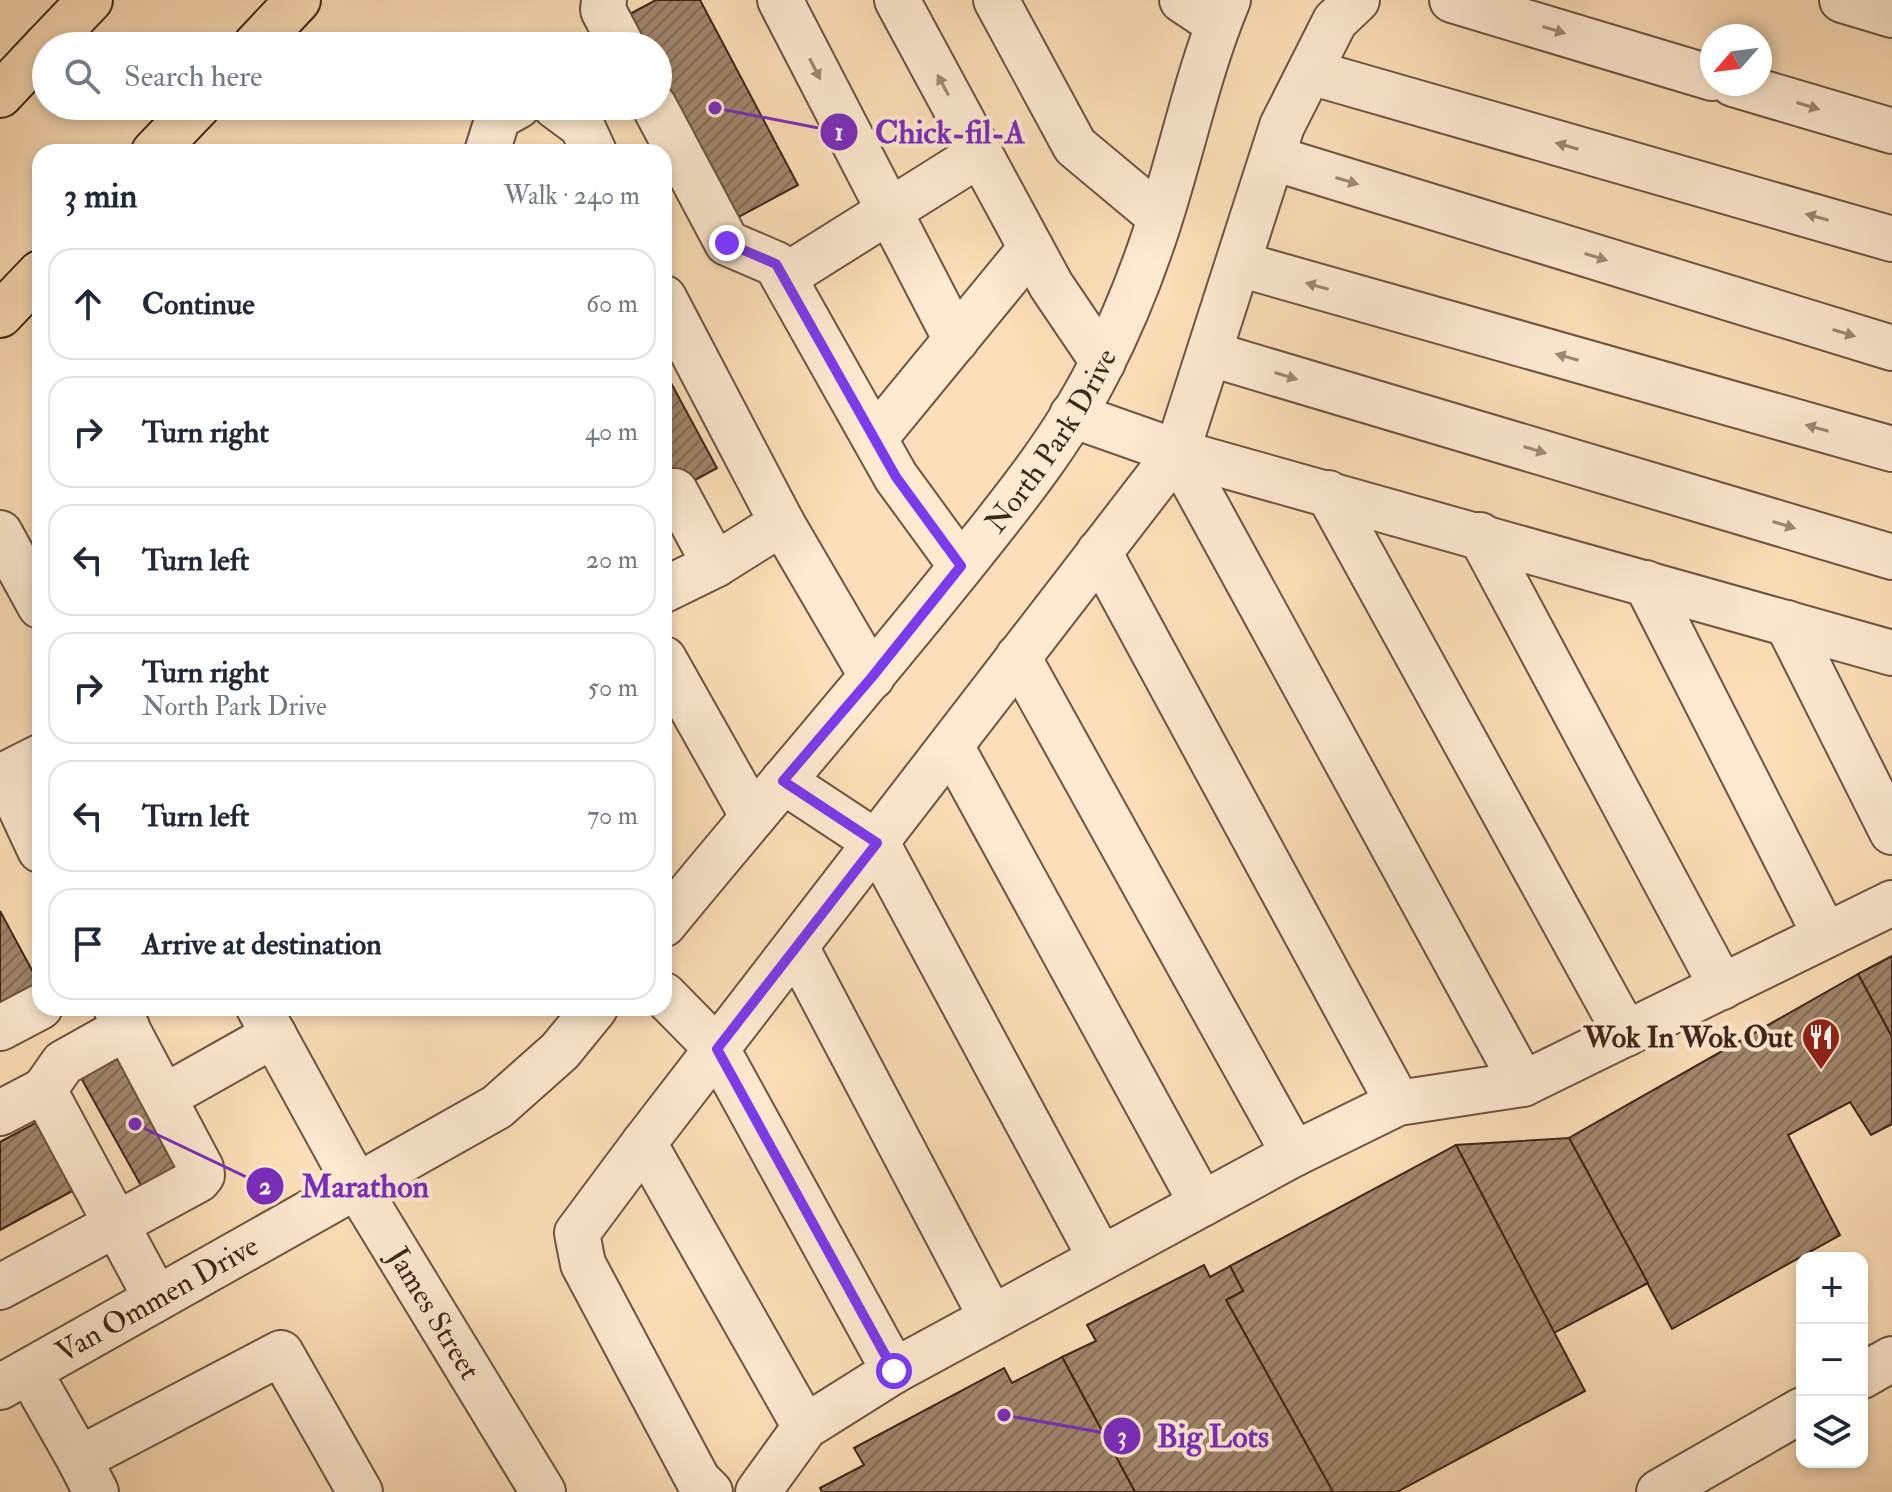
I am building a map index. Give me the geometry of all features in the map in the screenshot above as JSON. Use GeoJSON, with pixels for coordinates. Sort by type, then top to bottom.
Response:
{"type":"FeatureCollection","features":[{"type":"Feature","properties":{"kind":"highway"},"geometry":{"type":"LineString","coordinates":[[59,32],[90,0]]}},
{"type":"Feature","properties":{"kind":"highway"},"geometry":{"type":"LineString","coordinates":[[268,32],[298,0]]}},
{"type":"Feature","properties":{"kind":"highway"},"geometry":{"type":"LineString","coordinates":[[0,95],[32,61]]}},
{"type":"Feature","properties":{"kind":"highway"},"geometry":{"type":"LineString","coordinates":[[162,144],[185,120]]}},
{"type":"Feature","properties":{"kind":"highway"},"geometry":{"type":"LineString","coordinates":[[0,315],[32,281]]}},
{"type":"Feature","properties":{"kind":"street"},"geometry":{"type":"LineString","coordinates":[[604,0],[603,10],[615,32]]}},
{"type":"Feature","properties":{"kind":"street"},"geometry":{"type":"LineString","coordinates":[[780,0],[956,340]]}},
{"type":"Feature","properties":{"kind":"street"},"geometry":{"type":"LineString","coordinates":[[897,0],[1051,285],[1103,362]]}},
{"type":"Feature","properties":{"kind":"street"},"geometry":{"type":"LineString","coordinates":[[996,0],[1075,146],[1160,217]]}},
{"type":"Feature","properties":{"kind":"street"},"geometry":{"type":"LineString","coordinates":[[1182,0],[1223,12]]}},
{"type":"Feature","properties":{"kind":"street"},"geometry":{"type":"LineString","coordinates":[[710,1492],[698,1480],[583,1264],[577,1233],[1177,452],[1282,126],[1335,21],[1357,0]]}},
{"type":"Feature","properties":{"kind":"street"},"geometry":{"type":"LineString","coordinates":[[1452,0],[1700,74]]}},
{"type":"Feature","properties":{"kind":"street"},"geometry":{"type":"LineString","coordinates":[[1842,0],[1892,15]]}},
{"type":"Feature","properties":{"kind":"street","name":"North Park Drive"},"geometry":{"type":"LineString","coordinates":[[672,906],[753,817],[872,677],[961,566],[1053,445],[1072,415],[1103,362],[1128,309],[1160,217],[1223,12]]}},
{"type":"Feature","properties":{"kind":"street"},"geometry":{"type":"LineString","coordinates":[[1310,72],[1892,239]]}},
{"type":"Feature","properties":{"kind":"street"},"geometry":{"type":"LineString","coordinates":[[1772,96],[1892,131]]}},
{"type":"Feature","properties":{"kind":"street"},"geometry":{"type":"LineString","coordinates":[[493,144],[497,120]]}},
{"type":"Feature","properties":{"kind":"street"},"geometry":{"type":"LineString","coordinates":[[574,120],[582,126],[590,144]]}},
{"type":"Feature","properties":{"kind":"street"},"geometry":{"type":"LineString","coordinates":[[661,120],[727,243],[776,264],[896,477],[961,566]]}},
{"type":"Feature","properties":{"kind":"street"},"geometry":{"type":"LineString","coordinates":[[784,277],[980,154]]}},
{"type":"Feature","properties":{"kind":"street"},"geometry":{"type":"LineString","coordinates":[[1273,158],[1892,348]]}},
{"type":"Feature","properties":{"kind":"street"},"geometry":{"type":"LineString","coordinates":[[875,438],[1031,248]]}},
{"type":"Feature","properties":{"kind":"street"},"geometry":{"type":"LineString","coordinates":[[1239,264],[1892,449]]}},
{"type":"Feature","properties":{"kind":"street"},"geometry":{"type":"LineString","coordinates":[[672,313],[782,523],[872,677]]}},
{"type":"Feature","properties":{"kind":"street"},"geometry":{"type":"LineString","coordinates":[[1211,354],[1892,557]]}},
{"type":"Feature","properties":{"kind":"street"},"geometry":{"type":"LineString","coordinates":[[1072,415],[1177,452],[1892,653]]}},
{"type":"Feature","properties":{"kind":"street"},"geometry":{"type":"LineString","coordinates":[[1177,452],[1523,1084]]}},
{"type":"Feature","properties":{"kind":"street"},"geometry":{"type":"LineString","coordinates":[[675,491],[715,565]]}},
{"type":"Feature","properties":{"kind":"street"},"geometry":{"type":"LineString","coordinates":[[1328,493],[1626,1034]]}},
{"type":"Feature","properties":{"kind":"street"},"geometry":{"type":"LineString","coordinates":[[672,586],[715,565],[782,523]]}},
{"type":"Feature","properties":{"kind":"street"},"geometry":{"type":"LineString","coordinates":[[0,533],[32,591]]}},
{"type":"Feature","properties":{"kind":"street"},"geometry":{"type":"LineString","coordinates":[[1480,535],[1722,987]]}},
{"type":"Feature","properties":{"kind":"street"},"geometry":{"type":"LineString","coordinates":[[1099,552],[1398,1103]]}},
{"type":"Feature","properties":{"kind":"street"},"geometry":{"type":"LineString","coordinates":[[1646,583],[1825,935]]}},
{"type":"Feature","properties":{"kind":"street"},"geometry":{"type":"LineString","coordinates":[[1787,623],[1892,832]]}},
{"type":"Feature","properties":{"kind":"street"},"geometry":{"type":"LineString","coordinates":[[1018,657],[1294,1154]]}},
{"type":"Feature","properties":{"kind":"street"},"geometry":{"type":"LineString","coordinates":[[672,673],[753,817]]}},
{"type":"Feature","properties":{"kind":"street"},"geometry":{"type":"LineString","coordinates":[[951,746],[1202,1204]]}},
{"type":"Feature","properties":{"kind":"street"},"geometry":{"type":"LineString","coordinates":[[15,770],[32,824]]}},
{"type":"Feature","properties":{"kind":"street"},"geometry":{"type":"LineString","coordinates":[[783,781],[877,843],[1100,1257]]}},
{"type":"Feature","properties":{"kind":"street"},"geometry":{"type":"LineString","coordinates":[[758,1492],[805,1427],[894,1371],[1294,1154],[1398,1103],[1523,1084],[1892,903]]}},
{"type":"Feature","properties":{"kind":"street"},"geometry":{"type":"LineString","coordinates":[[796,947],[991,1317]]}},
{"type":"Feature","properties":{"kind":"street"},"geometry":{"type":"LineString","coordinates":[[672,1003],[717,1049],[894,1371]]}},
{"type":"Feature","properties":{"kind":"street"},"geometry":{"type":"LineString","coordinates":[[0,1028],[32,1011]]}},
{"type":"Feature","properties":{"kind":"street"},"geometry":{"type":"LineString","coordinates":[[356,1185],[497,1107],[560,1051],[588,1016]]}},
{"type":"Feature","properties":{"kind":"street"},"geometry":{"type":"LineString","coordinates":[[0,1113],[44,1090],[63,1063],[122,1018],[202,1175],[117,1225],[0,1287]]}},
{"type":"Feature","properties":{"kind":"street"},"geometry":{"type":"LineString","coordinates":[[164,1097],[267,1021]]}},
{"type":"Feature","properties":{"kind":"street","name":"James Street"},"geometry":{"type":"LineString","coordinates":[[267,1021],[356,1185],[543,1492]]}},
{"type":"Feature","properties":{"kind":"street"},"geometry":{"type":"LineString","coordinates":[[44,1090],[156,1298]]}},
{"type":"Feature","properties":{"kind":"street"},"geometry":{"type":"LineString","coordinates":[[644,1143],[805,1427]]}},
{"type":"Feature","properties":{"kind":"street","name":"Van Ommen Drive"},"geometry":{"type":"LineString","coordinates":[[14,1379],[356,1185]]}},
{"type":"Feature","properties":{"kind":"street"},"geometry":{"type":"LineString","coordinates":[[14,1379],[88,1476],[281,1353],[360,1492]]}},
{"type":"Feature","properties":{"kind":"street"},"geometry":{"type":"LineString","coordinates":[[1868,1373],[1892,1359]]}},
{"type":"Feature","properties":{"kind":"street"},"geometry":{"type":"LineString","coordinates":[[1659,1492],[1796,1413]]}},
{"type":"Feature","properties":{"kind":"building"},"geometry":{"type":"Polygon","coordinates":[[[656,0],[700,0],[798,185],[735,219],[672,99],[672,32],[637,32],[628,15],[656,0]]]}},
{"type":"Feature","properties":{"kind":"building"},"geometry":{"type":"Polygon","coordinates":[[[672,385],[717,468],[672,493],[672,385]]]}},
{"type":"Feature","properties":{"kind":"building"},"geometry":{"type":"Polygon","coordinates":[[[0,911],[32,970],[32,996],[0,1014],[0,911]]]}},
{"type":"Feature","properties":{"kind":"building"},"geometry":{"type":"Polygon","coordinates":[[[1892,956],[1892,1037],[1858,974],[1892,956]]]}},
{"type":"Feature","properties":{"kind":"building"},"geometry":{"type":"Polygon","coordinates":[[[1858,974],[1892,1037],[1892,1124],[1871,1135],[1850,1102],[1788,1135],[1840,1235],[1810,1252],[1796,1252],[1796,1260],[1672,1329],[1569,1138],[1858,974]]]}},
{"type":"Feature","properties":{"kind":"building"},"geometry":{"type":"Polygon","coordinates":[[[122,1052],[191,1177],[149,1200],[80,1076],[122,1052]]]}},
{"type":"Feature","properties":{"kind":"building"},"geometry":{"type":"Polygon","coordinates":[[[39,1121],[76,1189],[0,1230],[0,1142],[39,1121]]]}},
{"type":"Feature","properties":{"kind":"building"},"geometry":{"type":"Polygon","coordinates":[[[1569,1138],[1648,1283],[1554,1333],[1456,1145],[1569,1138]]]}},
{"type":"Feature","properties":{"kind":"building"},"geometry":{"type":"Polygon","coordinates":[[[1456,1145],[1585,1391],[1397,1492],[1333,1492],[1226,1300],[1243,1291],[1230,1266],[1456,1145]]]}},
{"type":"Feature","properties":{"kind":"building"},"geometry":{"type":"Polygon","coordinates":[[[1204,1265],[1210,1277],[1230,1266],[1243,1291],[1226,1300],[1333,1492],[1135,1492],[1062,1357],[1096,1341],[1087,1325],[1204,1265]]]}},
{"type":"Feature","properties":{"kind":"building"},"geometry":{"type":"Polygon","coordinates":[[[1062,1357],[1135,1492],[822,1492],[820,1488],[864,1465],[854,1448],[1004,1368],[1012,1383],[1062,1357]]]}},
{"type":"Feature","properties":{"kind":"place","name":"Chick-fil-A"},"geometry":{"type":"Point","coordinates":[715,108]}},
{"type":"Feature","properties":{"kind":"place","name":"Wok In Wok Out"},"geometry":{"type":"Point","coordinates":[1821,1071]}},
{"type":"Feature","properties":{"kind":"place","name":"Marathon"},"geometry":{"type":"Point","coordinates":[135,1124]}},
{"type":"Feature","properties":{"kind":"place","name":"Big Lots"},"geometry":{"type":"Point","coordinates":[1004,1415]}},
{"type":"Feature","properties":{"kind":"route"},"geometry":{"type":"LineString","coordinates":[[727,243],[776,264],[896,477],[961,566],[783,781],[877,843],[717,1049],[894,1371]]}}]}
